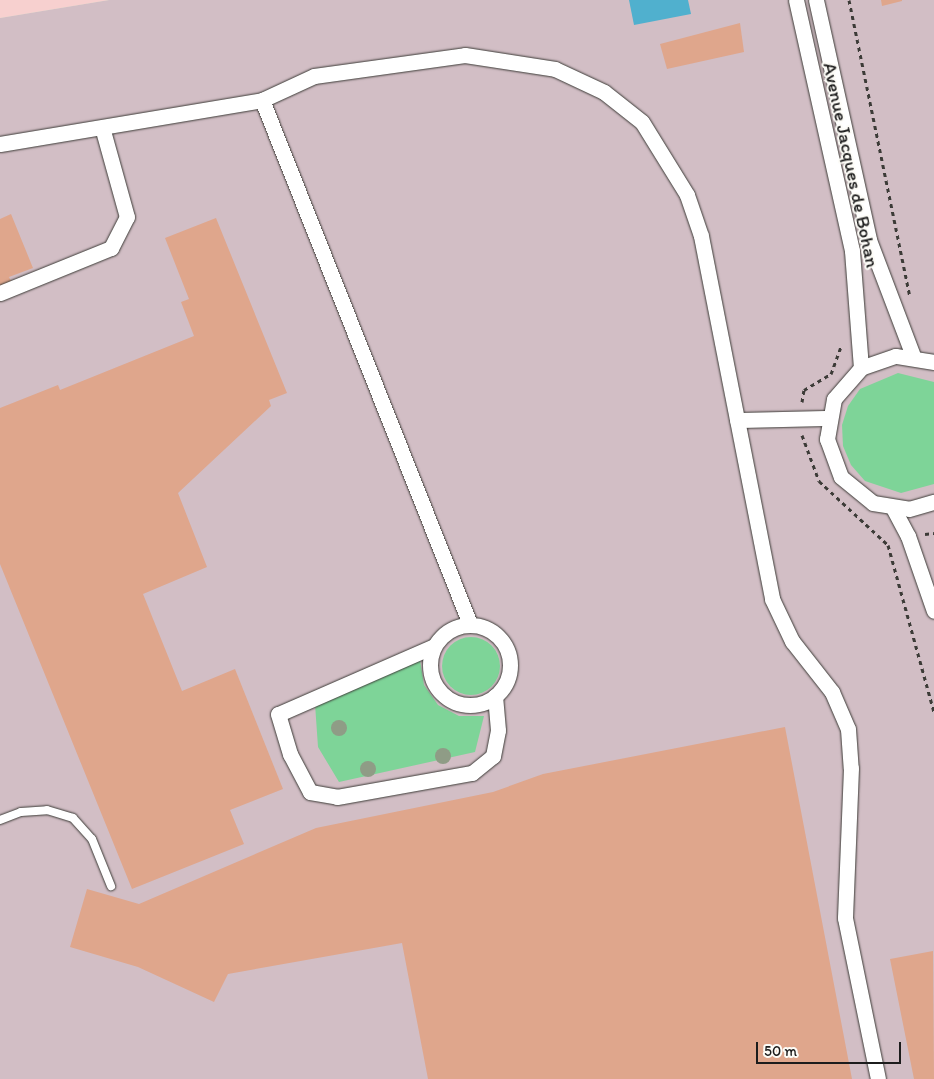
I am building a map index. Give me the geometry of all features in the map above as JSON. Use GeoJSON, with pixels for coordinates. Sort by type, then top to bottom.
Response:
{"type":"FeatureCollection","features":[{"type":"Feature","properties":{"kind":"street","name":"Avenue Jacques de Bohan"},"geometry":{"type":"LineString","coordinates":[[796,0],[852,251],[861,368]]}},
{"type":"Feature","properties":{"kind":"street","name":"Avenue Jacques de Bohan"},"geometry":{"type":"LineString","coordinates":[[816,0],[869,240],[913,356]]}},
{"type":"Feature","properties":{"kind":"street"},"geometry":{"type":"LineString","coordinates":[[0,144],[262,100],[314,76],[465,55],[555,69],[604,92],[642,122],[688,195],[701,236],[779,622],[832,692],[848,729],[851,768],[845,918],[878,1079]]}},
{"type":"Feature","properties":{"kind":"street"},"geometry":{"type":"LineString","coordinates":[[262,100],[470,624]]}},
{"type":"Feature","properties":{"kind":"street"},"geometry":{"type":"LineString","coordinates":[[0,293],[111,248],[126,217],[102,127]]}},
{"type":"Feature","properties":{"kind":"street"},"geometry":{"type":"LineString","coordinates":[[934,362],[913,356],[877,360],[861,368],[845,382],[828,418],[830,452],[841,477],[856,492],[893,508],[934,502]]}},
{"type":"Feature","properties":{"kind":"street"},"geometry":{"type":"LineString","coordinates":[[738,420],[828,418]]}},
{"type":"Feature","properties":{"kind":"street"},"geometry":{"type":"LineString","coordinates":[[893,508],[908,536],[934,611]]}},
{"type":"Feature","properties":{"kind":"street"},"geometry":{"type":"LineString","coordinates":[[434,646],[430,673],[444,696],[470,705],[495,696],[507,682],[510,655],[495,633],[470,624],[449,630],[434,646],[278,714],[290,754],[310,792],[338,797],[472,773],[493,756],[498,730],[495,696]]}},
{"type":"Feature","properties":{"kind":"lane"},"geometry":{"type":"LineString","coordinates":[[0,820],[21,812],[48,810],[73,818],[92,839],[111,886]]}},
{"type":"Feature","properties":{"kind":"path"},"geometry":{"type":"LineString","coordinates":[[849,0],[912,304]]}},
{"type":"Feature","properties":{"kind":"shaded area"},"geometry":{"type":"Polygon","coordinates":[[[0,0],[109,0],[0,18],[0,0]]]}},
{"type":"Feature","properties":{"kind":"shaded area"},"geometry":{"type":"Polygon","coordinates":[[[109,0],[934,0],[934,1079],[0,1079],[0,18],[109,0]]]}},
{"type":"Feature","properties":{"kind":"green space"},"geometry":{"type":"Polygon","coordinates":[[[898,373],[934,382],[934,484],[901,493],[865,481],[851,465],[843,446],[842,425],[848,406],[860,389],[898,373]]]}},
{"type":"Feature","properties":{"kind":"green space"},"geometry":{"type":"Polygon","coordinates":[[[471,637],[482,639],[495,650],[500,666],[498,677],[487,690],[471,695],[460,693],[447,682],[442,666],[444,655],[455,642],[471,637]]]}},
{"type":"Feature","properties":{"kind":"green space"},"geometry":{"type":"Polygon","coordinates":[[[420,660],[424,685],[438,705],[459,716],[484,716],[475,752],[339,782],[318,747],[315,704],[420,660]]]}},
{"type":"Feature","properties":{"kind":"water"},"geometry":{"type":"Polygon","coordinates":[[[629,0],[688,0],[691,14],[634,25],[629,0]]]}},
{"type":"Feature","properties":{"kind":"building"},"geometry":{"type":"Polygon","coordinates":[[[881,0],[902,0],[902,1],[882,6],[881,0]]]}},
{"type":"Feature","properties":{"kind":"building"},"geometry":{"type":"Polygon","coordinates":[[[740,23],[744,52],[667,69],[660,44],[740,23]]]}},
{"type":"Feature","properties":{"kind":"building"},"geometry":{"type":"Polygon","coordinates":[[[11,214],[33,268],[9,277],[12,283],[0,288],[0,219],[11,214]]]}},
{"type":"Feature","properties":{"kind":"building"},"geometry":{"type":"Polygon","coordinates":[[[216,218],[287,393],[269,400],[271,406],[178,493],[207,567],[143,594],[182,691],[235,669],[283,789],[230,810],[244,844],[132,889],[0,564],[0,408],[58,385],[60,390],[194,336],[181,302],[189,299],[165,238],[216,218]]]}},
{"type":"Feature","properties":{"kind":"building"},"geometry":{"type":"Polygon","coordinates":[[[785,727],[852,1079],[428,1079],[402,943],[228,974],[214,1002],[138,967],[70,947],[87,889],[139,904],[316,828],[493,792],[543,774],[785,727]]]}},
{"type":"Feature","properties":{"kind":"building"},"geometry":{"type":"Polygon","coordinates":[[[933,951],[934,1079],[914,1079],[890,959],[933,951]]]}}]}
